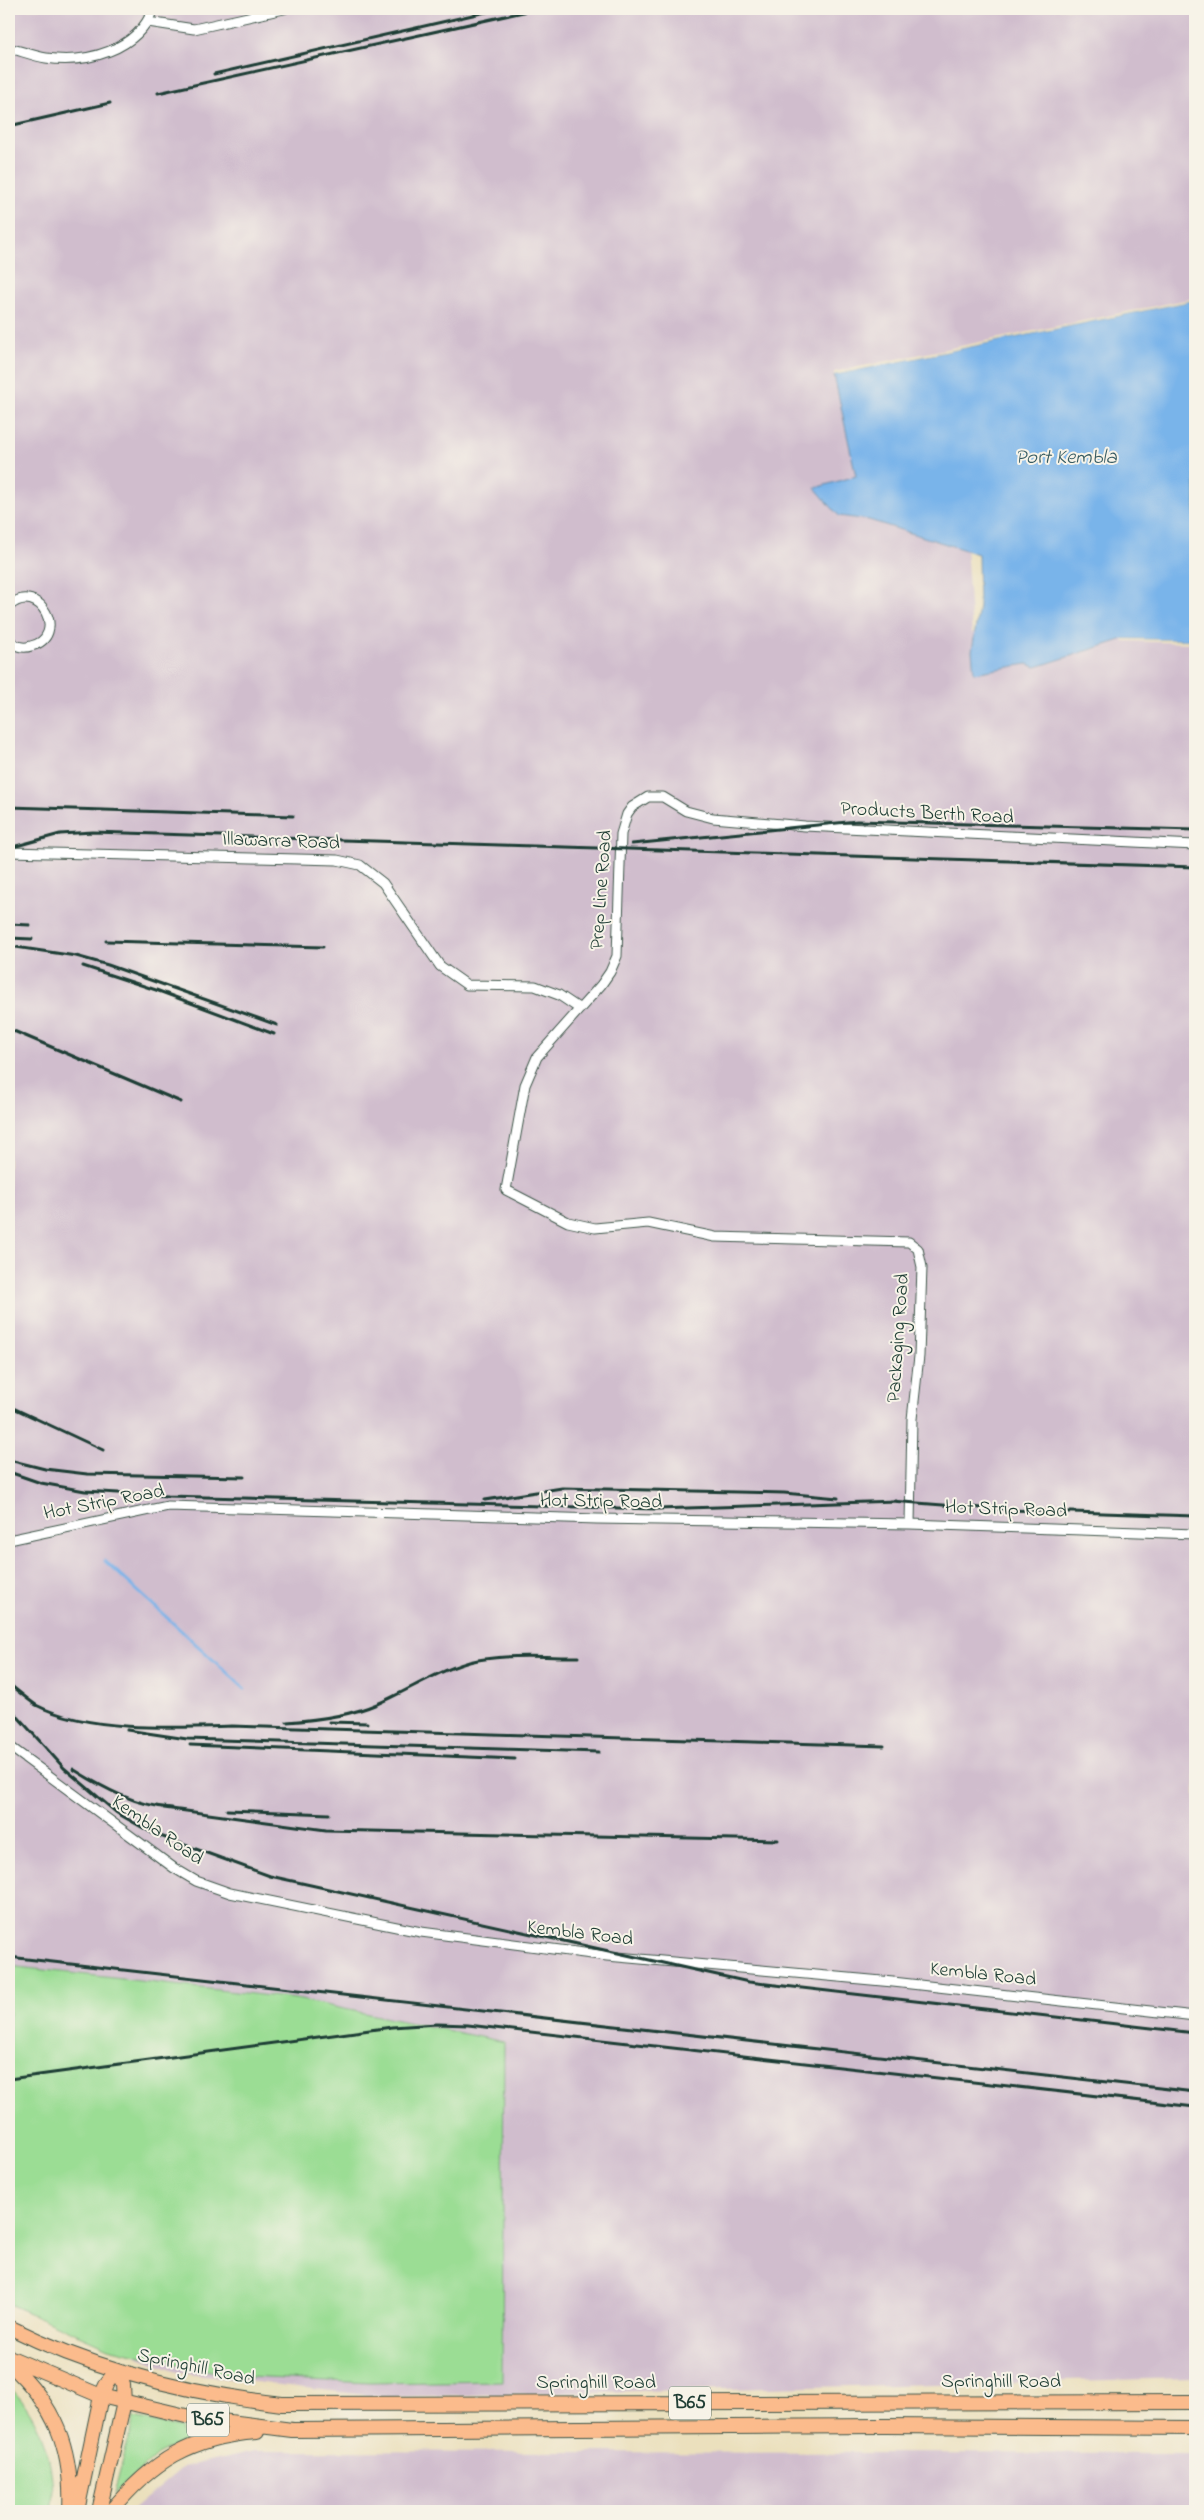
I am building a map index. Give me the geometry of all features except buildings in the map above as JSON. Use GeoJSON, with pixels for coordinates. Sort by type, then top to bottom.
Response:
{"type":"FeatureCollection","features":[{"type":"Feature","properties":{"kind":"main road","name":"Springhill Road"},"geometry":{"type":"LineString","coordinates":[[9,2327],[117,2372],[192,2391],[282,2404],[1195,2402]]}},
{"type":"Feature","properties":{"kind":"main road","name":"B65"},"geometry":{"type":"LineString","coordinates":[[9,2357],[101,2396],[124,2402],[190,2417],[292,2430],[885,2426],[1195,2428]]}},
{"type":"Feature","properties":{"kind":"main road"},"geometry":{"type":"LineString","coordinates":[[9,2363],[41,2398],[60,2433],[69,2472],[70,2511]]}},
{"type":"Feature","properties":{"kind":"main road"},"geometry":{"type":"LineString","coordinates":[[77,2511],[101,2396],[107,2383],[117,2372],[123,2385],[124,2402],[99,2511]]}},
{"type":"Feature","properties":{"kind":"main road"},"geometry":{"type":"LineString","coordinates":[[111,2511],[152,2469],[190,2446],[232,2435],[292,2430]]}},
{"type":"Feature","properties":{"kind":"street"},"geometry":{"type":"LineString","coordinates":[[9,48],[46,58],[76,59],[107,52],[133,40],[148,22],[153,9]]}},
{"type":"Feature","properties":{"kind":"street"},"geometry":{"type":"LineString","coordinates":[[148,22],[194,29],[284,9]]}},
{"type":"Feature","properties":{"kind":"street"},"geometry":{"type":"LineString","coordinates":[[9,606],[21,600],[32,600],[43,607],[49,619],[47,633],[41,642],[26,647],[11,643]]}},
{"type":"Feature","properties":{"kind":"street","name":"Prep Line Road"},"geometry":{"type":"LineString","coordinates":[[506,1190],[526,1085],[537,1057],[610,972],[617,956],[620,850],[624,822],[632,807],[640,801],[648,797],[663,797]]}},
{"type":"Feature","properties":{"kind":"street","name":"Products Berth Road"},"geometry":{"type":"LineString","coordinates":[[663,797],[686,810],[713,818],[805,826],[1195,845]]}},
{"type":"Feature","properties":{"kind":"street","name":"Illawarra Road"},"geometry":{"type":"LineString","coordinates":[[9,852],[337,860],[360,865],[383,883],[440,966],[468,985],[535,986],[559,995],[580,1009]]}},
{"type":"Feature","properties":{"kind":"street","name":"Packaging Road"},"geometry":{"type":"LineString","coordinates":[[506,1190],[580,1226],[595,1228],[648,1223],[715,1237],[909,1242],[918,1249],[922,1266],[919,1356],[912,1419],[910,1524]]}},
{"type":"Feature","properties":{"kind":"street","name":"Hot Strip Road"},"geometry":{"type":"LineString","coordinates":[[9,1540],[168,1506],[606,1520],[910,1524],[1195,1534]]}},
{"type":"Feature","properties":{"kind":"street","name":"Kembla Road"},"geometry":{"type":"LineString","coordinates":[[9,1746],[174,1868],[196,1881],[230,1893],[398,1928],[560,1950],[736,1969],[893,1982],[1195,2016]]}},
{"type":"Feature","properties":{"kind":"shaded area"},"geometry":{"type":"Polygon","coordinates":[[[9,9],[1195,9],[1195,308],[953,358],[972,633],[1195,569],[1195,2378],[382,2397],[179,2373],[9,2305],[9,9]]]}},
{"type":"Feature","properties":{"kind":"shaded area"},"geometry":{"type":"Polygon","coordinates":[[[254,2451],[1195,2454],[1195,2511],[131,2511],[183,2467],[254,2451]]]}},
{"type":"Feature","properties":{"kind":"green space"},"geometry":{"type":"Polygon","coordinates":[[[9,1966],[296,1999],[504,2042],[502,2381],[369,2383],[227,2376],[108,2348],[9,2304],[9,1966]]]}},
{"type":"Feature","properties":{"kind":"green space"},"geometry":{"type":"Polygon","coordinates":[[[9,2387],[29,2411],[38,2427],[44,2444],[52,2479],[53,2496],[51,2511],[9,2511],[9,2387]]]}},
{"type":"Feature","properties":{"kind":"green space"},"geometry":{"type":"Polygon","coordinates":[[[134,2418],[181,2428],[181,2434],[186,2435],[187,2430],[198,2432],[198,2434],[157,2455],[114,2494],[134,2418]]]}},
{"type":"Feature","properties":{"kind":"water","name":"Port Kembla"},"geometry":{"type":"Polygon","coordinates":[[[1195,300],[1195,640],[1124,639],[1036,667],[1027,664],[974,673],[972,651],[979,606],[978,554],[869,520],[839,516],[815,488],[856,476],[834,375],[1195,300]]]}},
{"type":"Feature","properties":{"kind":"pier"},"geometry":{"type":"Polygon","coordinates":[[[1195,298],[1195,300],[834,375],[834,372],[1195,298]]]}},
{"type":"Feature","properties":{"kind":"pier"},"geometry":{"type":"Polygon","coordinates":[[[1123,639],[1195,640],[1195,643],[1123,641],[1123,639]]]}},
{"type":"Feature","properties":{"kind":"waterway"},"geometry":{"type":"LineString","coordinates":[[105,1561],[245,1689]]}},
{"type":"Feature","properties":{"kind":"railway"},"geometry":{"type":"LineString","coordinates":[[214,74],[499,9]]}},
{"type":"Feature","properties":{"kind":"railway"},"geometry":{"type":"LineString","coordinates":[[158,93],[537,9]]}},
{"type":"Feature","properties":{"kind":"railway"},"geometry":{"type":"LineString","coordinates":[[9,126],[110,103]]}},
{"type":"Feature","properties":{"kind":"railway"},"geometry":{"type":"LineString","coordinates":[[9,807],[293,816]]}},
{"type":"Feature","properties":{"kind":"railway"},"geometry":{"type":"LineString","coordinates":[[632,844],[857,821],[1195,830]]}},
{"type":"Feature","properties":{"kind":"railway"},"geometry":{"type":"LineString","coordinates":[[9,848],[60,834],[93,832],[1195,867]]}},
{"type":"Feature","properties":{"kind":"railway"},"geometry":{"type":"LineString","coordinates":[[9,924],[30,925]]}},
{"type":"Feature","properties":{"kind":"railway"},"geometry":{"type":"LineString","coordinates":[[9,938],[32,939]]}},
{"type":"Feature","properties":{"kind":"railway"},"geometry":{"type":"LineString","coordinates":[[106,941],[323,947]]}},
{"type":"Feature","properties":{"kind":"railway"},"geometry":{"type":"LineString","coordinates":[[9,946],[76,956],[108,965],[277,1025]]}},
{"type":"Feature","properties":{"kind":"railway"},"geometry":{"type":"LineString","coordinates":[[83,966],[156,990],[274,1034]]}},
{"type":"Feature","properties":{"kind":"railway"},"geometry":{"type":"LineString","coordinates":[[9,1029],[181,1102]]}},
{"type":"Feature","properties":{"kind":"railway"},"geometry":{"type":"LineString","coordinates":[[9,1406],[103,1450]]}},
{"type":"Feature","properties":{"kind":"railway"},"geometry":{"type":"LineString","coordinates":[[9,1460],[45,1469],[87,1474],[244,1477]]}},
{"type":"Feature","properties":{"kind":"railway"},"geometry":{"type":"LineString","coordinates":[[9,1472],[41,1483],[85,1491],[168,1496],[657,1509],[896,1501]]}},
{"type":"Feature","properties":{"kind":"railway"},"geometry":{"type":"LineString","coordinates":[[485,1500],[562,1488],[784,1493],[838,1498]]}},
{"type":"Feature","properties":{"kind":"railway"},"geometry":{"type":"LineString","coordinates":[[891,1501],[1008,1510],[1195,1516]]}},
{"type":"Feature","properties":{"kind":"railway"},"geometry":{"type":"LineString","coordinates":[[287,1722],[333,1717],[355,1712],[389,1698],[439,1673],[478,1660],[515,1656],[578,1657]]}},
{"type":"Feature","properties":{"kind":"railway"},"geometry":{"type":"LineString","coordinates":[[9,1684],[36,1705],[57,1714],[80,1720],[132,1726],[232,1726],[884,1746]]}},
{"type":"Feature","properties":{"kind":"railway"},"geometry":{"type":"LineString","coordinates":[[9,1707],[64,1768],[117,1813],[152,1833],[270,1876],[749,1982],[1195,2033]]}},
{"type":"Feature","properties":{"kind":"railway"},"geometry":{"type":"LineString","coordinates":[[329,1722],[367,1723]]}},
{"type":"Feature","properties":{"kind":"railway"},"geometry":{"type":"LineString","coordinates":[[127,1730],[187,1739],[599,1752]]}},
{"type":"Feature","properties":{"kind":"railway"},"geometry":{"type":"LineString","coordinates":[[190,1745],[515,1759]]}},
{"type":"Feature","properties":{"kind":"railway"},"geometry":{"type":"LineString","coordinates":[[73,1769],[120,1795],[146,1804],[172,1808]]}},
{"type":"Feature","properties":{"kind":"railway"},"geometry":{"type":"LineString","coordinates":[[164,1808],[326,1830],[778,1840]]}},
{"type":"Feature","properties":{"kind":"railway"},"geometry":{"type":"LineString","coordinates":[[227,1810],[329,1814]]}},
{"type":"Feature","properties":{"kind":"railway"},"geometry":{"type":"LineString","coordinates":[[9,1957],[1195,2092]]}},
{"type":"Feature","properties":{"kind":"railway"},"geometry":{"type":"LineString","coordinates":[[9,2079],[392,2027],[437,2024],[468,2025],[1195,2107]]}}]}
